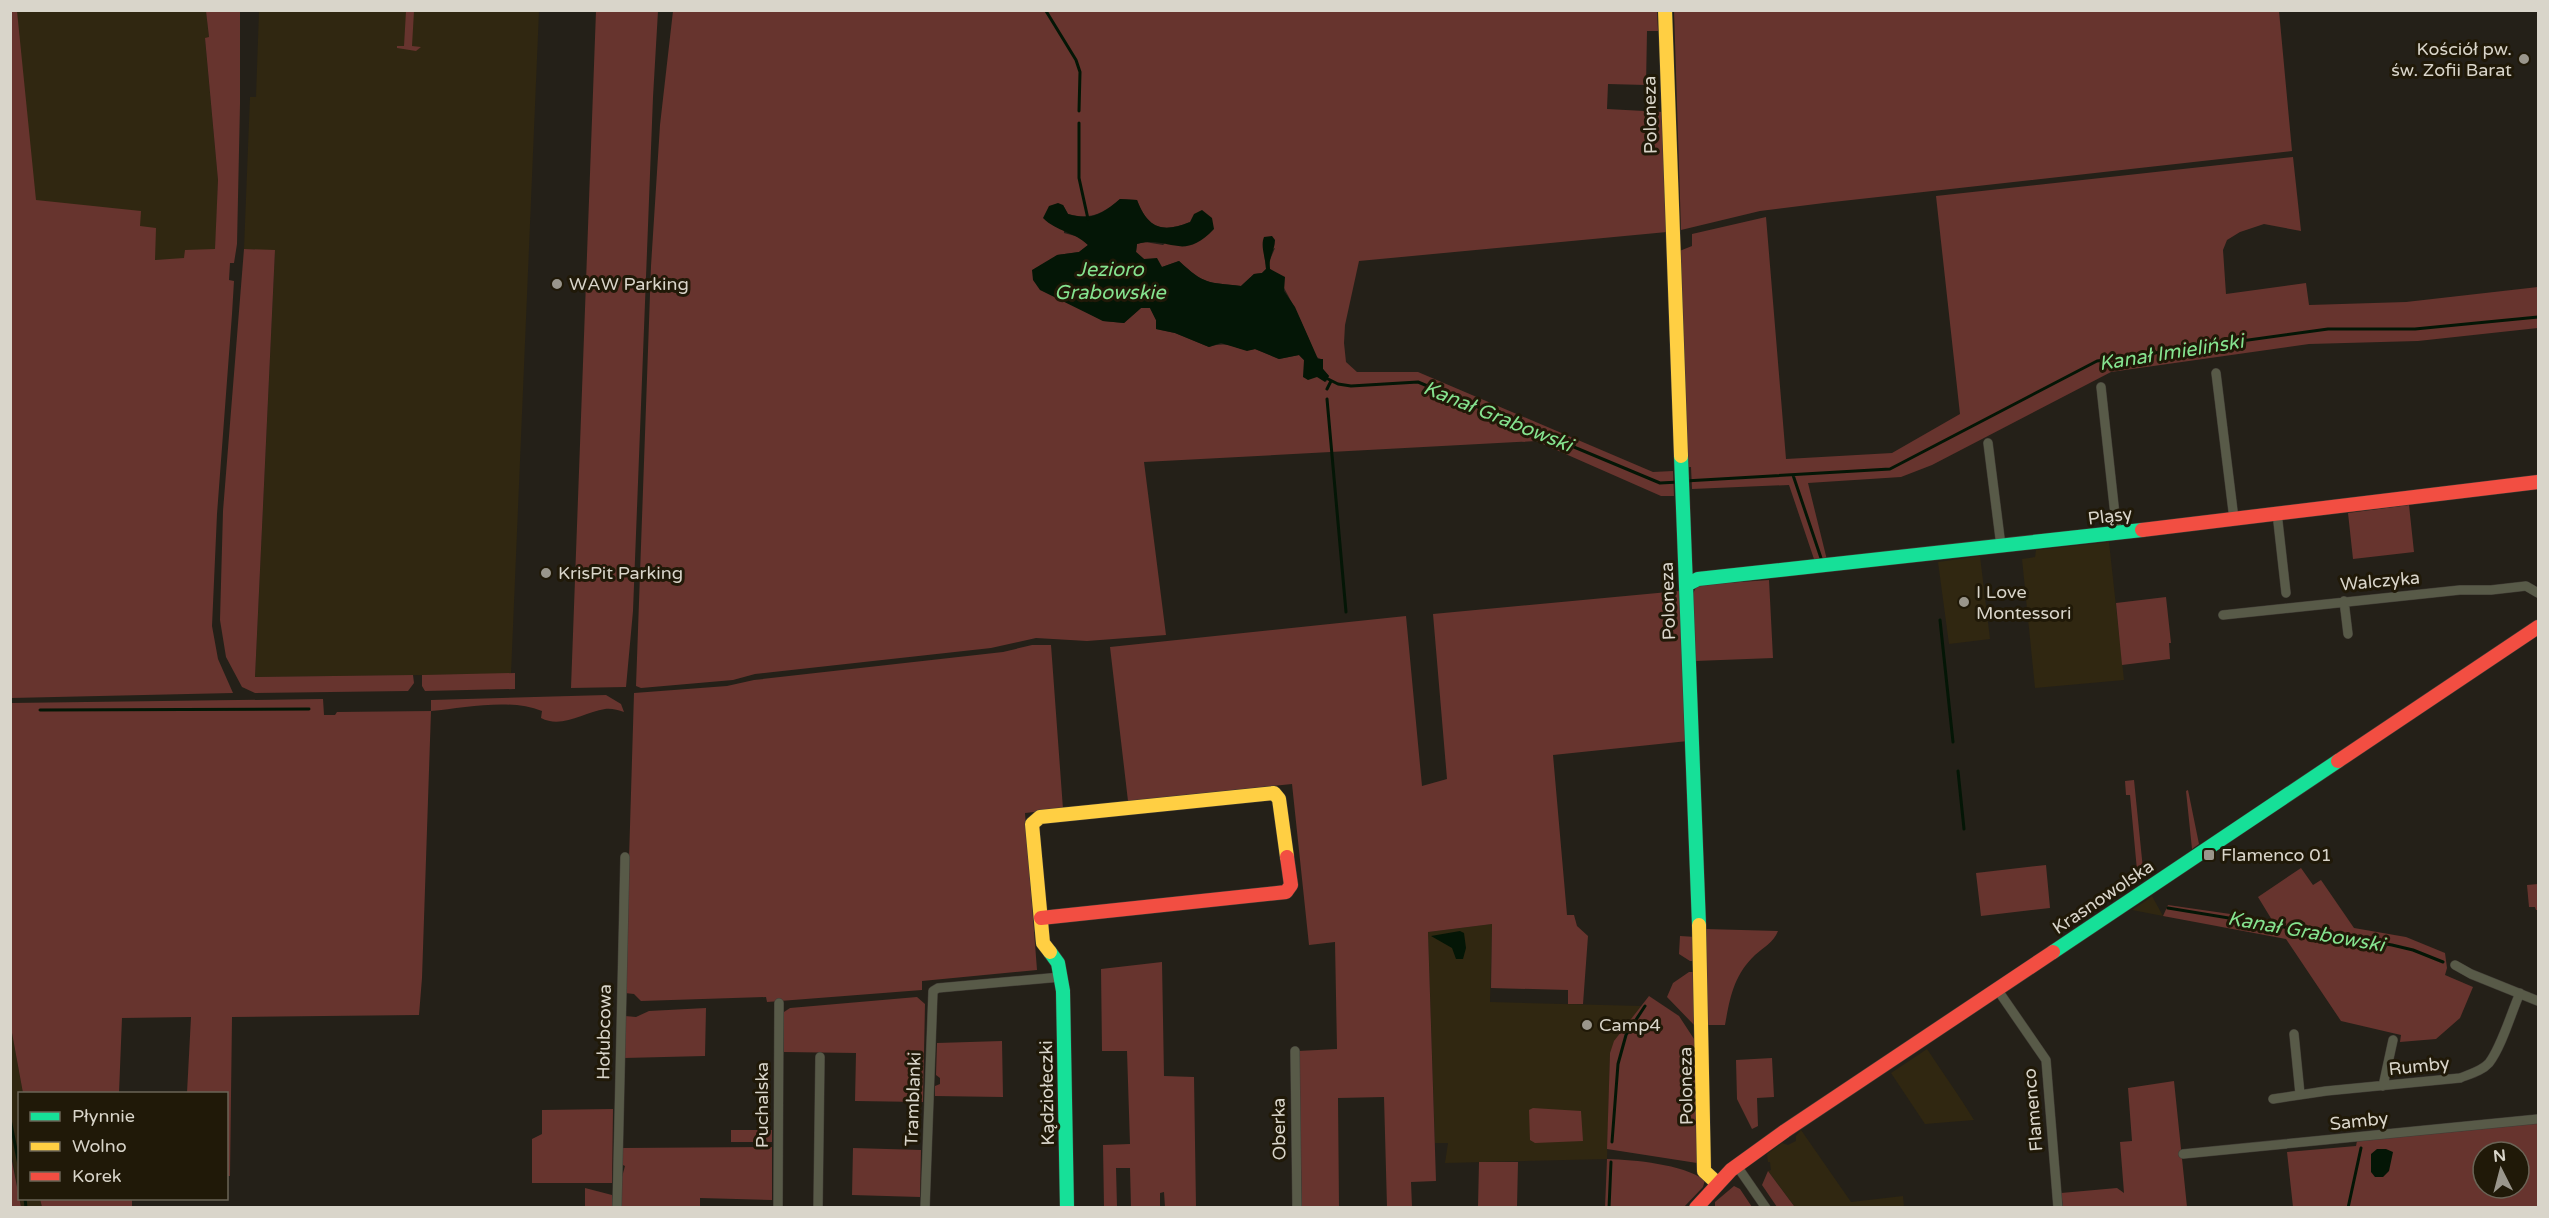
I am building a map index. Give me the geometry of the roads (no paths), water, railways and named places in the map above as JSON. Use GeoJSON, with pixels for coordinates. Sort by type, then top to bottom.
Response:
{"type":"FeatureCollection","features":[{"type":"Feature","properties":{"kind":"street","name":"Poloneza"},"geometry":{"type":"LineString","coordinates":[[1665,10],[1670,195],[1697,841],[1704,1171],[1718,1184]]}},
{"type":"Feature","properties":{"kind":"street"},"geometry":{"type":"LineString","coordinates":[[2216,374],[2234,519]]}},
{"type":"Feature","properties":{"kind":"street"},"geometry":{"type":"LineString","coordinates":[[2101,387],[2117,533]]}},
{"type":"Feature","properties":{"kind":"street"},"geometry":{"type":"LineString","coordinates":[[1988,443],[2001,546]]}},
{"type":"Feature","properties":{"kind":"street","name":"Pląsy"},"geometry":{"type":"LineString","coordinates":[[1686,585],[1698,579],[2117,533],[2538,482]]}},
{"type":"Feature","properties":{"kind":"street"},"geometry":{"type":"LineString","coordinates":[[2277,513],[2286,593]]}},
{"type":"Feature","properties":{"kind":"street","name":"Walczyka"},"geometry":{"type":"LineString","coordinates":[[2223,615],[2344,601],[2522,586],[2530,587],[2538,593]]}},
{"type":"Feature","properties":{"kind":"street"},"geometry":{"type":"LineString","coordinates":[[2344,601],[2348,634]]}},
{"type":"Feature","properties":{"kind":"street","name":"Krasnowolska"},"geometry":{"type":"LineString","coordinates":[[1696,1208],[1737,1166],[1785,1131],[2538,627]]}},
{"type":"Feature","properties":{"kind":"street","name":"Kądziołeczki"},"geometry":{"type":"LineString","coordinates":[[1041,918],[1286,892],[1291,885],[1280,799],[1274,793],[1036,819],[1032,824],[1043,943],[1058,963],[1064,991],[1067,1208]]}},
{"type":"Feature","properties":{"kind":"street","name":"Hołubcowa"},"geometry":{"type":"LineString","coordinates":[[617,1208],[625,857]]}},
{"type":"Feature","properties":{"kind":"street"},"geometry":{"type":"LineString","coordinates":[[2455,965],[2471,974],[2538,1001]]}},
{"type":"Feature","properties":{"kind":"street","name":"Tramblanki"},"geometry":{"type":"LineString","coordinates":[[926,1208],[933,991],[938,988],[1061,977]]}},
{"type":"Feature","properties":{"kind":"street","name":"Flamenco"},"geometry":{"type":"LineString","coordinates":[[1997,989],[2046,1060],[2058,1208]]}},
{"type":"Feature","properties":{"kind":"street","name":"Rumby"},"geometry":{"type":"LineString","coordinates":[[2273,1099],[2300,1094],[2460,1078],[2477,1071],[2488,1063],[2496,1050],[2520,993]]}},
{"type":"Feature","properties":{"kind":"street","name":"Puchalska"},"geometry":{"type":"LineString","coordinates":[[778,1208],[779,1004]]}},
{"type":"Feature","properties":{"kind":"street"},"geometry":{"type":"LineString","coordinates":[[2294,1034],[2300,1094]]}},
{"type":"Feature","properties":{"kind":"street"},"geometry":{"type":"LineString","coordinates":[[2383,1086],[2393,1040]]}},
{"type":"Feature","properties":{"kind":"street","name":"Oberka"},"geometry":{"type":"LineString","coordinates":[[1294,1051],[1297,1208]]}},
{"type":"Feature","properties":{"kind":"street"},"geometry":{"type":"LineString","coordinates":[[818,1208],[820,1057]]}},
{"type":"Feature","properties":{"kind":"street","name":"Samby"},"geometry":{"type":"LineString","coordinates":[[2183,1154],[2538,1119]]}},
{"type":"Feature","properties":{"kind":"street"},"geometry":{"type":"LineString","coordinates":[[1737,1166],[1766,1208]]}},
{"type":"Feature","properties":{"kind":"water","name":"Jezioro Grabowskie"},"geometry":{"type":"Polygon","coordinates":[[[1120,199],[1137,200],[1151,223],[1164,228],[1190,222],[1194,214],[1202,210],[1212,218],[1214,229],[1193,244],[1176,246],[1148,242],[1137,244],[1136,252],[1144,259],[1157,258],[1162,267],[1179,261],[1201,278],[1213,283],[1241,286],[1254,274],[1262,273],[1266,269],[1264,237],[1272,236],[1275,240],[1270,269],[1285,277],[1284,291],[1295,307],[1318,359],[1323,359],[1323,369],[1329,376],[1325,382],[1317,377],[1308,380],[1303,377],[1304,360],[1299,355],[1279,359],[1255,349],[1247,351],[1221,343],[1209,347],[1175,333],[1156,329],[1156,320],[1150,308],[1141,308],[1124,323],[1103,321],[1040,290],[1033,280],[1032,270],[1057,255],[1079,252],[1088,245],[1043,218],[1049,206],[1058,203],[1063,205],[1068,214],[1084,217],[1096,215],[1108,209],[1120,199]]]}},
{"type":"Feature","properties":{"kind":"water"},"geometry":{"type":"Polygon","coordinates":[[[1460,931],[1464,933],[1466,948],[1463,959],[1456,959],[1452,948],[1431,936],[1460,931]]]}},
{"type":"Feature","properties":{"kind":"water"},"geometry":{"type":"Polygon","coordinates":[[[2377,1149],[2393,1152],[2389,1171],[2383,1177],[2375,1177],[2371,1172],[2371,1154],[2377,1149]]]}},
{"type":"Feature","properties":{"kind":"waterway","name":"Kanał Grabowski"},"geometry":{"type":"LineString","coordinates":[[1046,11],[1076,60],[1080,72],[1079,111]]}},
{"type":"Feature","properties":{"kind":"waterway","name":"Kanał Grabowski"},"geometry":{"type":"LineString","coordinates":[[1079,123],[1079,178],[1088,219]]}},
{"type":"Feature","properties":{"kind":"waterway","name":"Kanał Imieliński"},"geometry":{"type":"LineString","coordinates":[[1685,481],[1890,469],[2097,361],[2328,329],[2415,329],[2538,317]]}},
{"type":"Feature","properties":{"kind":"waterway","name":"Kanał Grabowski"},"geometry":{"type":"LineString","coordinates":[[1326,378],[1338,384],[1351,386],[1418,382],[1660,483],[1679,482]]}},
{"type":"Feature","properties":{"kind":"waterway"},"geometry":{"type":"LineString","coordinates":[[1327,389],[1331,381]]}},
{"type":"Feature","properties":{"kind":"waterway"},"geometry":{"type":"LineString","coordinates":[[1327,399],[1346,612]]}},
{"type":"Feature","properties":{"kind":"waterway","name":"Kanał Grabowski"},"geometry":{"type":"LineString","coordinates":[[1793,475],[1821,558]]}},
{"type":"Feature","properties":{"kind":"waterway","name":"Kanał Grabowski"},"geometry":{"type":"LineString","coordinates":[[1940,620],[1953,742]]}},
{"type":"Feature","properties":{"kind":"waterway"},"geometry":{"type":"LineString","coordinates":[[40,710],[309,709]]}},
{"type":"Feature","properties":{"kind":"waterway","name":"Kanał Grabowski"},"geometry":{"type":"LineString","coordinates":[[1958,771],[1964,829]]}},
{"type":"Feature","properties":{"kind":"waterway","name":"Kanał Grabowski"},"geometry":{"type":"LineString","coordinates":[[2168,908],[2392,945],[2413,950],[2443,962]]}},
{"type":"Feature","properties":{"kind":"waterway"},"geometry":{"type":"LineString","coordinates":[[1612,1142],[1618,1064],[1626,1035],[1645,1006]]}},
{"type":"Feature","properties":{"kind":"waterway"},"geometry":{"type":"LineString","coordinates":[[10,1119],[18,1160]]}},
{"type":"Feature","properties":{"kind":"waterway"},"geometry":{"type":"LineString","coordinates":[[2348,1208],[2361,1148]]}},
{"type":"Feature","properties":{"kind":"waterway"},"geometry":{"type":"LineString","coordinates":[[1609,1208],[1611,1162]]}},
{"type":"Feature","properties":{"kind":"waterway"},"geometry":{"type":"LineString","coordinates":[[25,1200],[26,1208]]}},
{"type":"Feature","properties":{"kind":"place","name":"Kościół pw. św. Zofii Barat"},"geometry":{"type":"Point","coordinates":[2524,59]}},
{"type":"Feature","properties":{"kind":"place","name":"WAW Parking"},"geometry":{"type":"Point","coordinates":[557,284]}},
{"type":"Feature","properties":{"kind":"place","name":"KrisPit Parking"},"geometry":{"type":"Point","coordinates":[546,573]}},
{"type":"Feature","properties":{"kind":"place","name":"I Love Montessori"},"geometry":{"type":"Point","coordinates":[1964,602]}},
{"type":"Feature","properties":{"kind":"place","name":"Flamenco 01"},"geometry":{"type":"Point","coordinates":[2209,855]}},
{"type":"Feature","properties":{"kind":"place","name":"Camp4"},"geometry":{"type":"Point","coordinates":[1587,1025]}}]}
